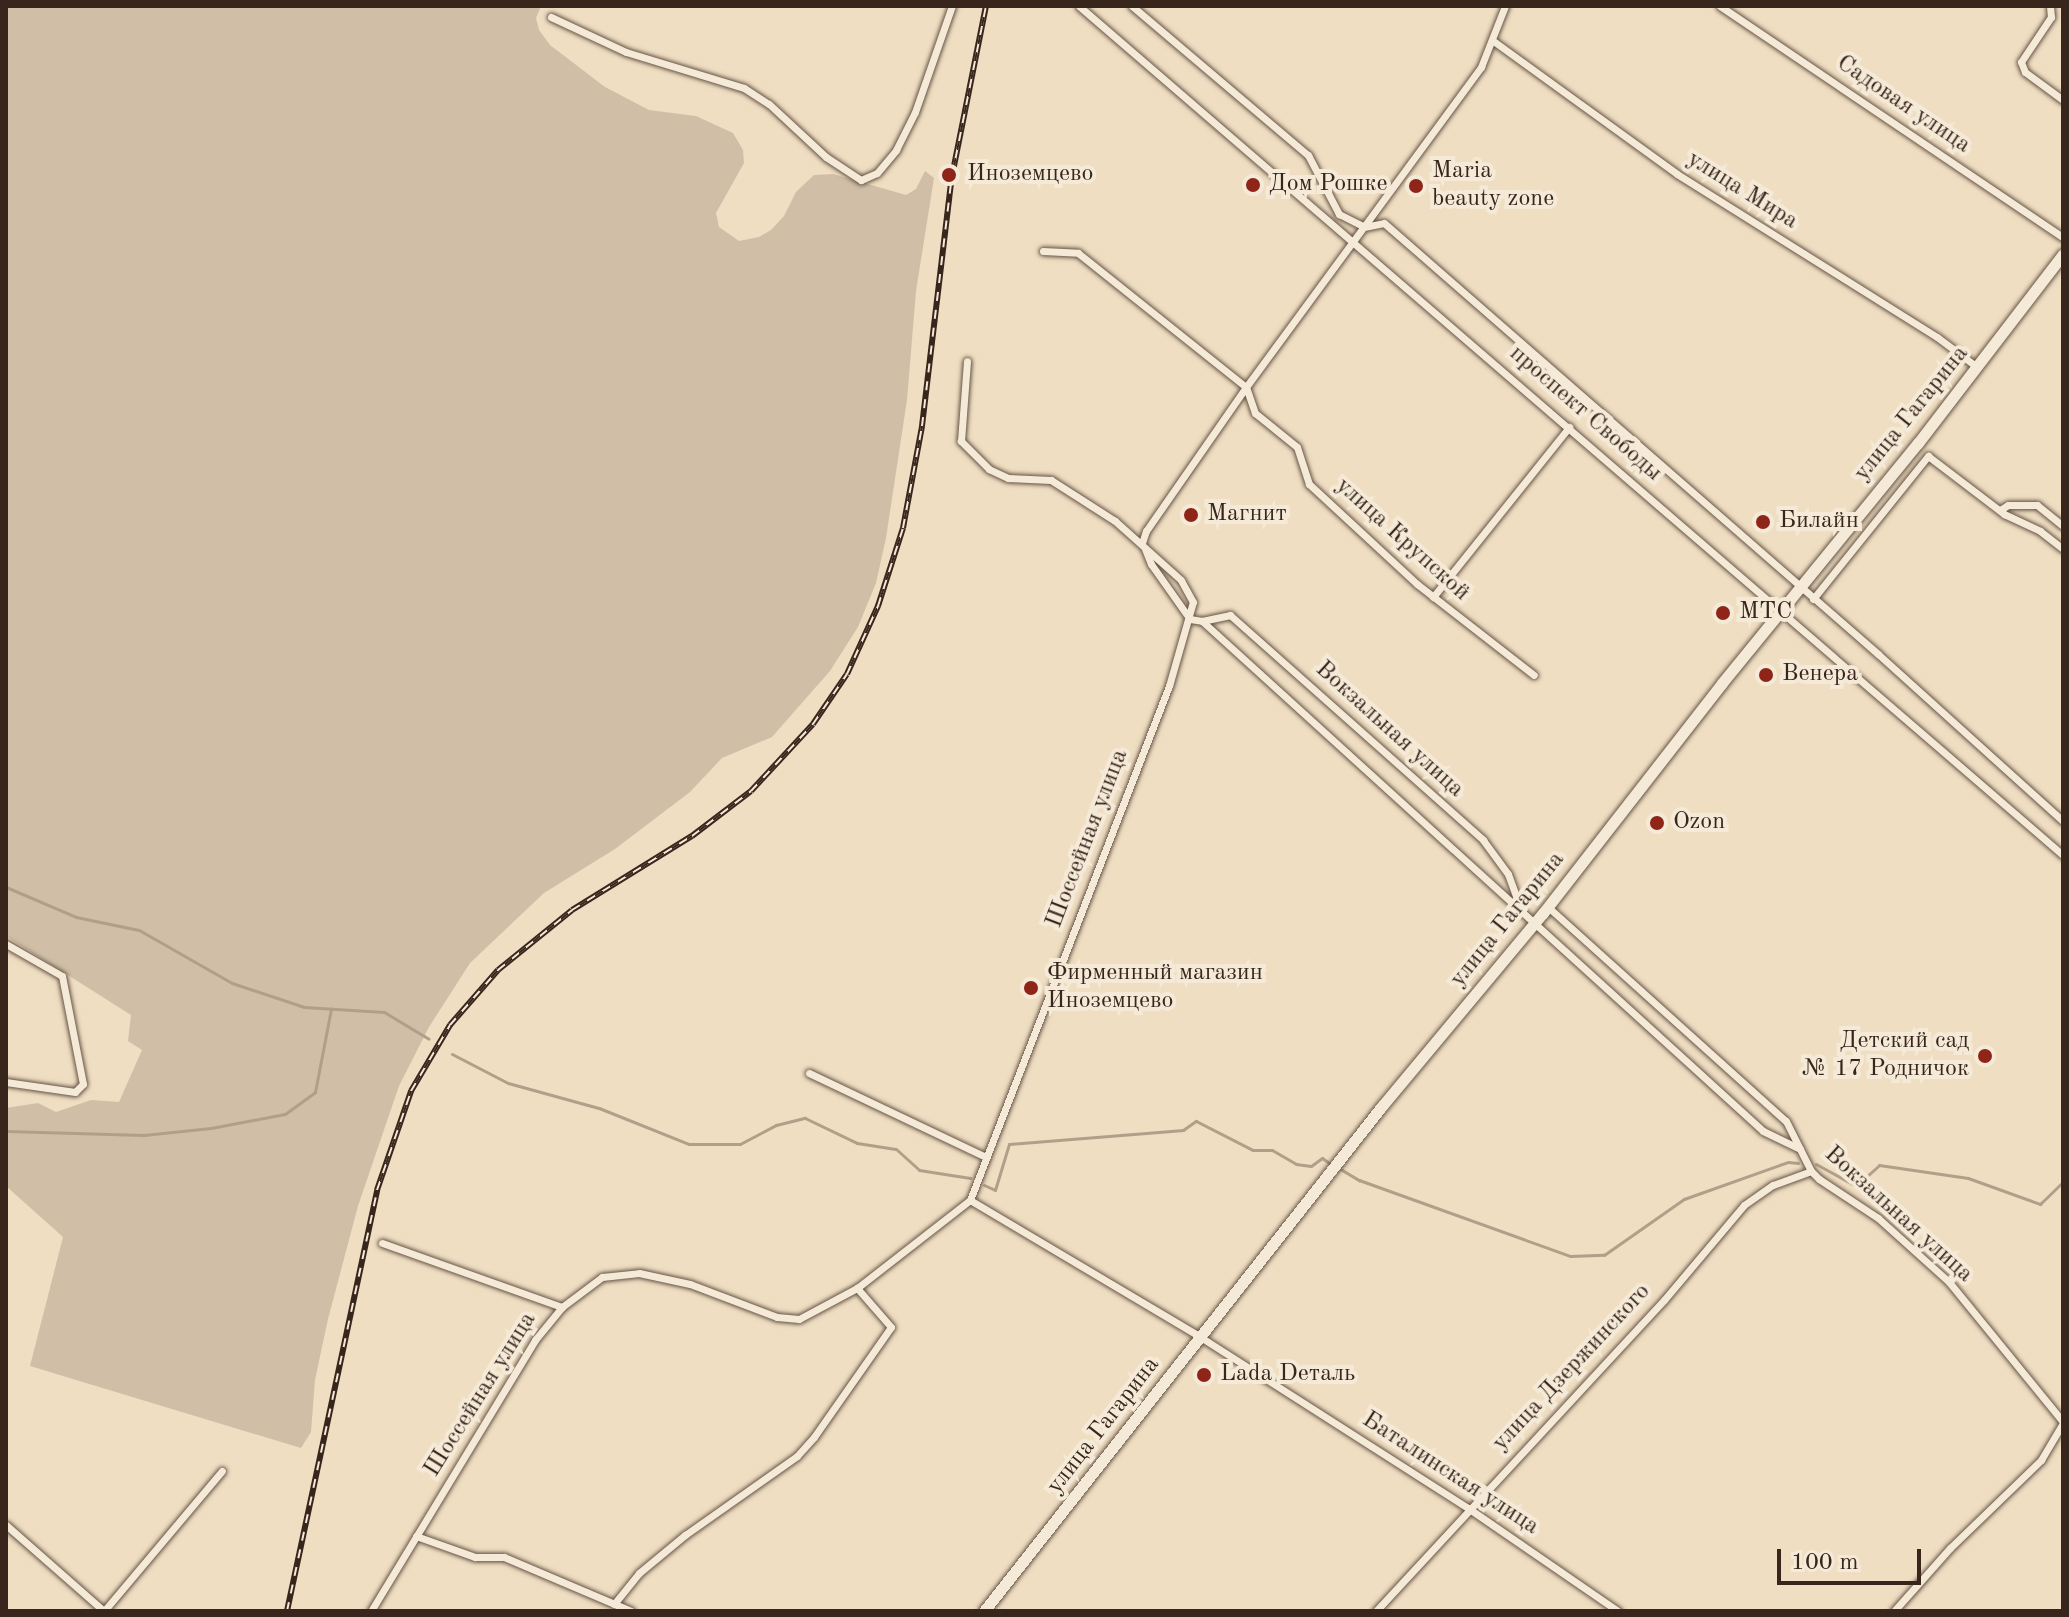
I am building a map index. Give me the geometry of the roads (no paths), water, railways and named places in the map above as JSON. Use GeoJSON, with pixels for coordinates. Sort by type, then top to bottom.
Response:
{"type":"FeatureCollection","features":[{"type":"Feature","properties":{"kind":"main road","name":"улица Гагарина"},"geometry":{"type":"LineString","coordinates":[[984,1611],[1344,1154],[1548,907],[1977,367],[2063,254]]}},
{"type":"Feature","properties":{"kind":"street"},"geometry":{"type":"LineString","coordinates":[[551,17],[626,52],[744,88],[769,104],[826,157],[861,180],[877,173],[896,150],[915,112],[952,6]]}},
{"type":"Feature","properties":{"kind":"street","name":"проспект Свободы"},"geometry":{"type":"LineString","coordinates":[[1079,6],[2063,855]]}},
{"type":"Feature","properties":{"kind":"street","name":"проспект Свободы"},"geometry":{"type":"LineString","coordinates":[[1132,6],[1308,155],[1339,214],[1364,227],[1384,223],[2063,821]]}},
{"type":"Feature","properties":{"kind":"street"},"geometry":{"type":"LineString","coordinates":[[1190,619],[1151,564],[1142,543],[1146,531],[1246,387],[1481,67],[1505,6]]}},
{"type":"Feature","properties":{"kind":"street","name":"Садовая улица"},"geometry":{"type":"LineString","coordinates":[[1720,6],[2063,237]]}},
{"type":"Feature","properties":{"kind":"street"},"geometry":{"type":"LineString","coordinates":[[2050,6],[2051,17],[2021,62],[2025,72],[2063,100]]}},
{"type":"Feature","properties":{"kind":"street","name":"улица Мира"},"geometry":{"type":"LineString","coordinates":[[1492,40],[1677,174],[1937,337],[1977,367]]}},
{"type":"Feature","properties":{"kind":"street","name":"улица Крупской"},"geometry":{"type":"LineString","coordinates":[[1043,251],[1078,253],[1246,387],[1255,413],[1297,447],[1309,484],[1433,597],[1534,675]]}},
{"type":"Feature","properties":{"kind":"street"},"geometry":{"type":"LineString","coordinates":[[967,361],[961,441],[989,469],[1008,478],[1051,480],[1142,543],[1189,591],[1193,602],[1190,619]]}},
{"type":"Feature","properties":{"kind":"street"},"geometry":{"type":"LineString","coordinates":[[1433,597],[1569,427]]}},
{"type":"Feature","properties":{"kind":"street"},"geometry":{"type":"LineString","coordinates":[[1813,599],[1928,456],[2000,510],[2040,531],[2063,549]]}},
{"type":"Feature","properties":{"kind":"street"},"geometry":{"type":"LineString","coordinates":[[2000,510],[2008,505],[2037,505],[2063,526]]}},
{"type":"Feature","properties":{"kind":"street","name":"Вокзальная улица"},"geometry":{"type":"LineString","coordinates":[[1190,619],[1202,621],[1230,615],[1483,840],[1508,874],[1521,911]]}},
{"type":"Feature","properties":{"kind":"street","name":"Шоссейная улица"},"geometry":{"type":"LineString","coordinates":[[371,1611],[535,1340],[562,1307],[602,1277],[639,1273],[690,1284],[777,1317],[799,1319],[857,1288],[970,1200],[1169,686],[1190,619]]}},
{"type":"Feature","properties":{"kind":"street","name":"Вокзальная улица"},"geometry":{"type":"LineString","coordinates":[[1202,621],[1763,1131],[1800,1149]]}},
{"type":"Feature","properties":{"kind":"street","name":"Вокзальная улица"},"geometry":{"type":"LineString","coordinates":[[1548,907],[1786,1121],[1811,1171],[1878,1218],[1949,1282],[2063,1423]]}},
{"type":"Feature","properties":{"kind":"street"},"geometry":{"type":"LineString","coordinates":[[6,944],[62,976],[83,1084],[75,1092],[6,1082]]}},
{"type":"Feature","properties":{"kind":"street"},"geometry":{"type":"LineString","coordinates":[[809,1073],[986,1157]]}},
{"type":"Feature","properties":{"kind":"street","name":"улица Дзержинского"},"geometry":{"type":"LineString","coordinates":[[1376,1611],[1468,1508],[1664,1300],[1744,1205],[1773,1185],[1811,1171]]}},
{"type":"Feature","properties":{"kind":"street","name":"Баталинская улица"},"geometry":{"type":"LineString","coordinates":[[970,1200],[1202,1338],[1468,1508],[1618,1611]]}},
{"type":"Feature","properties":{"kind":"street"},"geometry":{"type":"LineString","coordinates":[[382,1243],[562,1307]]}},
{"type":"Feature","properties":{"kind":"street"},"geometry":{"type":"LineString","coordinates":[[614,1604],[639,1573],[685,1535],[797,1456],[814,1437],[891,1327],[857,1288]]}},
{"type":"Feature","properties":{"kind":"street"},"geometry":{"type":"LineString","coordinates":[[1894,1611],[1950,1548],[2041,1460],[2063,1423]]}},
{"type":"Feature","properties":{"kind":"street"},"geometry":{"type":"LineString","coordinates":[[6,1525],[104,1611],[222,1471]]}},
{"type":"Feature","properties":{"kind":"street"},"geometry":{"type":"LineString","coordinates":[[416,1536],[475,1557],[504,1557],[631,1611]]}},
{"type":"Feature","properties":{"kind":"waterway"},"geometry":{"type":"LineString","coordinates":[[6,887],[76,917],[139,930],[232,983],[304,1007],[384,1012],[429,1039]]}},
{"type":"Feature","properties":{"kind":"waterway"},"geometry":{"type":"LineString","coordinates":[[6,1131],[144,1135],[211,1128],[285,1114],[315,1092],[331,1009]]}},
{"type":"Feature","properties":{"kind":"waterway"},"geometry":{"type":"LineString","coordinates":[[452,1054],[508,1083],[599,1108],[689,1144],[740,1144],[776,1125],[805,1118],[857,1143],[896,1149],[919,1170],[970,1178]]}},
{"type":"Feature","properties":{"kind":"waterway"},"geometry":{"type":"LineString","coordinates":[[984,1185],[995,1190],[1009,1144],[1183,1130],[1196,1121],[1253,1150],[1272,1150],[1296,1164],[1311,1166],[1322,1158],[1331,1164]]}},
{"type":"Feature","properties":{"kind":"waterway"},"geometry":{"type":"LineString","coordinates":[[1337,1167],[1359,1180],[1570,1256],[1604,1255],[1684,1199],[1788,1162],[1798,1163]]}},
{"type":"Feature","properties":{"kind":"waterway"},"geometry":{"type":"LineString","coordinates":[[1816,1164],[1856,1186],[1879,1165],[1968,1178],[2040,1204],[2063,1182]]}},
{"type":"Feature","properties":{"kind":"railway"},"geometry":{"type":"LineString","coordinates":[[287,1611],[377,1190],[411,1091],[450,1025],[498,970],[572,910],[692,836],[751,791],[813,724],[847,674],[878,606],[903,528],[922,426],[952,176],[986,6]]}},
{"type":"Feature","properties":{"kind":"place","name":"Иноземцево"},"geometry":{"type":"Point","coordinates":[949,175]}},
{"type":"Feature","properties":{"kind":"place","name":"Дом Рошке"},"geometry":{"type":"Point","coordinates":[1253,185]}},
{"type":"Feature","properties":{"kind":"place","name":"Maria beauty zone"},"geometry":{"type":"Point","coordinates":[1416,186]}},
{"type":"Feature","properties":{"kind":"place","name":"Магнит"},"geometry":{"type":"Point","coordinates":[1191,515]}},
{"type":"Feature","properties":{"kind":"place","name":"Билайн"},"geometry":{"type":"Point","coordinates":[1763,522]}},
{"type":"Feature","properties":{"kind":"place","name":"МТС"},"geometry":{"type":"Point","coordinates":[1723,613]}},
{"type":"Feature","properties":{"kind":"place","name":"Венера"},"geometry":{"type":"Point","coordinates":[1766,675]}},
{"type":"Feature","properties":{"kind":"place","name":"Ozon"},"geometry":{"type":"Point","coordinates":[1657,823]}},
{"type":"Feature","properties":{"kind":"place","name":"Фирменный магазин Иноземцево"},"geometry":{"type":"Point","coordinates":[1031,988]}},
{"type":"Feature","properties":{"kind":"place","name":"Детский сад № 17 Родничок"},"geometry":{"type":"Point","coordinates":[1985,1056]}},
{"type":"Feature","properties":{"kind":"place","name":"Lada Dеталь"},"geometry":{"type":"Point","coordinates":[1204,1375]}}]}
